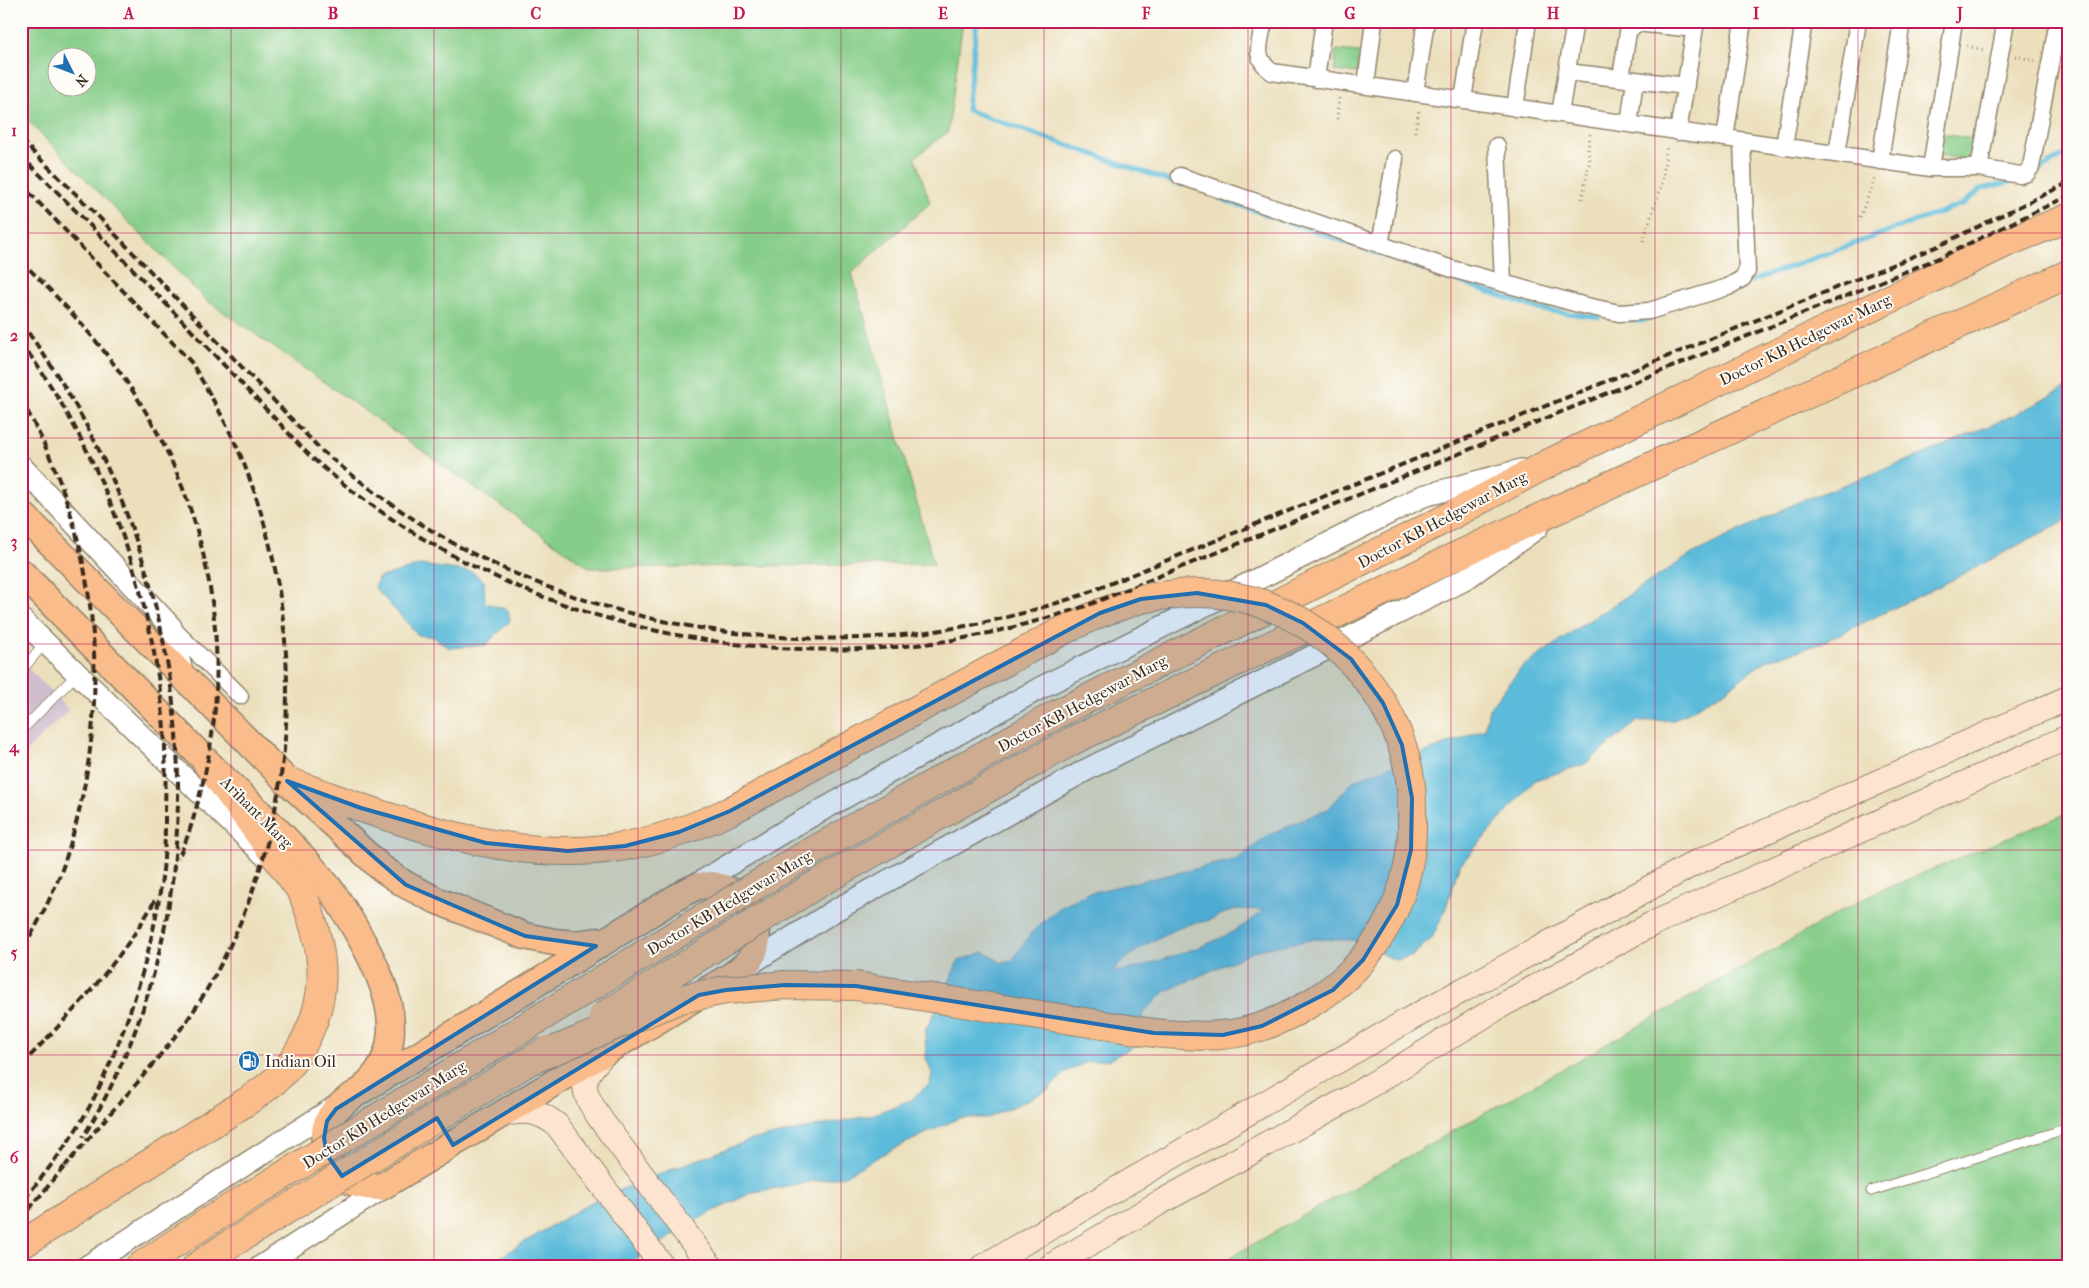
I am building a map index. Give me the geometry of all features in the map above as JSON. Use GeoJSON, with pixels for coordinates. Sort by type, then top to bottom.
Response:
{"type":"FeatureCollection","features":[{"type":"Feature","properties":{"kind":"highway","name":"Doctor KB Hedgewar Marg"},"geometry":{"type":"LineString","coordinates":[[139,1267],[209,1221],[804,856],[1057,714],[1437,523],[1549,463],[2008,242],[2068,218]]}},
{"type":"Feature","properties":{"kind":"highway","name":"Doctor KB Hedgewar Marg"},"geometry":{"type":"LineString","coordinates":[[196,1267],[819,884],[1072,741],[1575,500],[2068,274]]}},
{"type":"Feature","properties":{"kind":"highway"},"geometry":{"type":"LineString","coordinates":[[287,781],[362,808],[453,835],[513,848],[568,851],[625,846],[693,827],[730,812],[1064,630],[1100,613],[1141,599],[1197,593],[1220,595],[1266,605],[1303,623],[1331,641],[1367,679],[1383,703],[1402,745],[1408,768],[1412,798],[1412,850],[1408,875],[1397,905],[1382,933],[1363,960],[1332,990],[1300,1010],[1262,1026],[1222,1035],[1154,1033],[856,986],[785,985],[726,990],[680,999],[531,1060]]}},
{"type":"Feature","properties":{"kind":"highway"},"geometry":{"type":"LineString","coordinates":[[21,1245],[246,1102],[271,1084],[294,1060],[308,1032],[318,1006],[323,978],[321,948],[312,916],[302,892],[207,763]]}},
{"type":"Feature","properties":{"kind":"main road"},"geometry":{"type":"LineString","coordinates":[[21,513],[287,781],[380,866],[406,885],[438,901],[526,936],[554,942],[576,944],[596,943],[618,933]]}},
{"type":"Feature","properties":{"kind":"main road","name":"Arihant Marg"},"geometry":{"type":"LineString","coordinates":[[21,572],[207,763],[309,864],[331,890],[374,962],[386,991],[390,1010],[390,1042],[386,1058],[378,1070],[353,1096]]}},
{"type":"Feature","properties":{"kind":"main road"},"geometry":{"type":"LineString","coordinates":[[982,1267],[1410,1019],[1695,863],[2068,698]]}},
{"type":"Feature","properties":{"kind":"main road"},"geometry":{"type":"LineString","coordinates":[[1049,1267],[1161,1202],[1348,1099],[1502,1004],[1652,924],[2068,737]]}},
{"type":"Feature","properties":{"kind":"main road"},"geometry":{"type":"LineString","coordinates":[[712,885],[728,889],[741,898],[751,910],[756,924],[756,940],[752,955],[747,963],[731,976],[397,1179],[381,1187],[364,1187],[348,1181],[335,1170],[327,1155],[324,1138],[327,1121],[336,1109],[353,1096],[618,933],[685,892],[698,886],[712,885]]}},
{"type":"Feature","properties":{"kind":"main road"},"geometry":{"type":"LineString","coordinates":[[576,959],[616,1046]]}},
{"type":"Feature","properties":{"kind":"main road"},"geometry":{"type":"LineString","coordinates":[[616,1046],[591,1070],[585,1086],[585,1095],[601,1120],[711,1267]]}},
{"type":"Feature","properties":{"kind":"main road"},"geometry":{"type":"LineString","coordinates":[[405,1064],[453,1145]]}},
{"type":"Feature","properties":{"kind":"main road"},"geometry":{"type":"LineString","coordinates":[[503,1114],[522,1111],[546,1116],[556,1125],[663,1267]]}},
{"type":"Feature","properties":{"kind":"street"},"geometry":{"type":"LineString","coordinates":[[1264,21],[1258,56],[1263,66],[1272,72],[1931,168],[1979,168],[2020,175],[2027,172],[2031,167],[2058,21]]}},
{"type":"Feature","properties":{"kind":"street"},"geometry":{"type":"LineString","coordinates":[[1316,79],[1324,21]]}},
{"type":"Feature","properties":{"kind":"street"},"geometry":{"type":"LineString","coordinates":[[1366,85],[1374,21]]}},
{"type":"Feature","properties":{"kind":"street"},"geometry":{"type":"LineString","coordinates":[[1418,94],[1426,21]]}},
{"type":"Feature","properties":{"kind":"street"},"geometry":{"type":"LineString","coordinates":[[1463,100],[1476,21]]}},
{"type":"Feature","properties":{"kind":"street"},"geometry":{"type":"LineString","coordinates":[[1515,108],[1528,21]]}},
{"type":"Feature","properties":{"kind":"street"},"geometry":{"type":"LineString","coordinates":[[1560,114],[1575,21]]}},
{"type":"Feature","properties":{"kind":"street"},"geometry":{"type":"LineString","coordinates":[[1725,138],[1743,21]]}},
{"type":"Feature","properties":{"kind":"street"},"geometry":{"type":"LineString","coordinates":[[1784,147],[1804,21]]}},
{"type":"Feature","properties":{"kind":"street"},"geometry":{"type":"LineString","coordinates":[[1837,154],[1858,21]]}},
{"type":"Feature","properties":{"kind":"street"},"geometry":{"type":"LineString","coordinates":[[1881,161],[1902,21]]}},
{"type":"Feature","properties":{"kind":"street"},"geometry":{"type":"LineString","coordinates":[[1931,168],[1954,21]]}},
{"type":"Feature","properties":{"kind":"street"},"geometry":{"type":"LineString","coordinates":[[1979,168],[2006,21]]}},
{"type":"Feature","properties":{"kind":"street"},"geometry":{"type":"LineString","coordinates":[[1629,124],[1628,32],[1636,23],[1695,25],[1686,86],[1674,130]]}},
{"type":"Feature","properties":{"kind":"street"},"geometry":{"type":"LineString","coordinates":[[1567,72],[1686,86]]}},
{"type":"Feature","properties":{"kind":"street"},"geometry":{"type":"LineString","coordinates":[[1180,176],[1452,269],[1582,305],[1619,313],[1649,311],[1738,283],[1743,278],[1747,271],[1742,141]]}},
{"type":"Feature","properties":{"kind":"street"},"geometry":{"type":"LineString","coordinates":[[1497,146],[1503,283]]}},
{"type":"Feature","properties":{"kind":"street"},"geometry":{"type":"LineString","coordinates":[[1380,245],[1396,159]]}},
{"type":"Feature","properties":{"kind":"street"},"geometry":{"type":"LineString","coordinates":[[685,892],[788,829],[1042,687],[1414,500],[1549,463]]}},
{"type":"Feature","properties":{"kind":"street"},"geometry":{"type":"LineString","coordinates":[[21,466],[171,627],[240,696]]}},
{"type":"Feature","properties":{"kind":"street"},"geometry":{"type":"LineString","coordinates":[[731,976],[834,911],[1086,770],[1464,580],[1575,500]]}},
{"type":"Feature","properties":{"kind":"street"},"geometry":{"type":"LineString","coordinates":[[21,619],[302,892]]}},
{"type":"Feature","properties":{"kind":"street"},"geometry":{"type":"LineString","coordinates":[[171,627],[183,676]]}},
{"type":"Feature","properties":{"kind":"street"},"geometry":{"type":"LineString","coordinates":[[86,1267],[353,1096]]}},
{"type":"Feature","properties":{"kind":"street"},"geometry":{"type":"LineString","coordinates":[[260,1267],[397,1179]]}},
{"type":"Feature","properties":{"kind":"lane"},"geometry":{"type":"LineString","coordinates":[[21,670],[46,643]]}},
{"type":"Feature","properties":{"kind":"lane"},"geometry":{"type":"LineString","coordinates":[[21,731],[77,674]]}},
{"type":"Feature","properties":{"kind":"lane"},"geometry":{"type":"LineString","coordinates":[[1871,1191],[2068,1128]]}},
{"type":"Feature","properties":{"kind":"path"},"geometry":{"type":"LineString","coordinates":[[1337,119],[1340,82]]}},
{"type":"Feature","properties":{"kind":"path"},"geometry":{"type":"LineString","coordinates":[[1416,132],[1418,94]]}},
{"type":"Feature","properties":{"kind":"path"},"geometry":{"type":"LineString","coordinates":[[1582,199],[1590,160],[1588,151],[1593,119]]}},
{"type":"Feature","properties":{"kind":"path"},"geometry":{"type":"LineString","coordinates":[[1643,241],[1662,182],[1674,130]]}},
{"type":"Feature","properties":{"kind":"path"},"geometry":{"type":"LineString","coordinates":[[1860,217],[1881,161]]}},
{"type":"Feature","properties":{"kind":"highlighted area"},"geometry":{"type":"Polygon","coordinates":[[[1197,593],[1266,605],[1303,623],[1351,659],[1383,703],[1402,745],[1412,798],[1411,850],[1397,905],[1363,960],[1333,990],[1262,1026],[1223,1035],[1154,1033],[856,986],[785,985],[726,990],[699,995],[453,1145],[437,1118],[342,1176],[327,1155],[324,1138],[327,1121],[336,1109],[596,946],[525,936],[406,885],[287,781],[361,808],[486,843],[568,851],[625,846],[679,832],[730,811],[1100,613],[1141,599],[1197,593]]]}},
{"type":"Feature","properties":{"kind":"shaded area"},"geometry":{"type":"Polygon","coordinates":[[[21,661],[69,710],[21,756],[21,661]]]}},
{"type":"Feature","properties":{"kind":"green space"},"geometry":{"type":"Polygon","coordinates":[[[21,21],[963,21],[948,132],[915,157],[930,203],[852,273],[934,564],[590,568],[205,299],[21,114],[21,21]]]}},
{"type":"Feature","properties":{"kind":"green space"},"geometry":{"type":"Polygon","coordinates":[[[1336,50],[1359,52],[1357,73],[1334,71],[1336,50]]]}},
{"type":"Feature","properties":{"kind":"green space"},"geometry":{"type":"Polygon","coordinates":[[[1943,134],[1972,139],[1968,160],[1938,155],[1943,134]]]}},
{"type":"Feature","properties":{"kind":"green space"},"geometry":{"type":"Polygon","coordinates":[[[2068,813],[2068,1267],[1213,1267],[1870,895],[2068,813]]]}},
{"type":"Feature","properties":{"kind":"water"},"geometry":{"type":"Polygon","coordinates":[[[2068,387],[2068,519],[1950,581],[1817,645],[1765,661],[1720,694],[1674,720],[1638,721],[1585,764],[1535,780],[1459,866],[1445,911],[1432,938],[1411,957],[1395,960],[1353,940],[1314,939],[1257,950],[1166,991],[1143,1013],[1133,1047],[1110,1059],[1087,1062],[1067,1071],[1048,1090],[988,1118],[959,1118],[887,1152],[844,1176],[753,1192],[702,1217],[624,1267],[483,1267],[595,1200],[669,1170],[751,1140],[872,1115],[910,1100],[930,1084],[932,1073],[926,1058],[925,1031],[943,997],[958,961],[984,952],[1002,963],[1012,961],[1032,932],[1061,906],[1089,893],[1238,859],[1267,836],[1329,808],[1353,781],[1485,729],[1489,709],[1521,668],[1582,625],[1692,554],[1796,503],[1917,457],[2014,415],[2068,387]],[[1236,909],[1211,920],[1184,926],[1145,945],[1112,972],[1138,967],[1178,955],[1217,940],[1241,927],[1264,910],[1236,909]]]}},
{"type":"Feature","properties":{"kind":"water"},"geometry":{"type":"Polygon","coordinates":[[[421,565],[472,572],[484,581],[485,603],[508,610],[510,621],[486,645],[449,648],[434,637],[418,635],[375,588],[378,578],[421,565]]]}},
{"type":"Feature","properties":{"kind":"waterway"},"geometry":{"type":"LineString","coordinates":[[977,21],[967,110],[1181,185]]}},
{"type":"Feature","properties":{"kind":"waterway"},"geometry":{"type":"LineString","coordinates":[[2034,173],[2068,153]]}},
{"type":"Feature","properties":{"kind":"waterway"},"geometry":{"type":"LineString","coordinates":[[1746,283],[1963,204],[1981,189],[2017,180]]}},
{"type":"Feature","properties":{"kind":"waterway"},"geometry":{"type":"LineString","coordinates":[[1224,200],[1542,310],[1599,317]]}},
{"type":"Feature","properties":{"kind":"waterway"},"geometry":{"type":"LineString","coordinates":[[1628,320],[1642,321],[1653,317]]}},
{"type":"Feature","properties":{"kind":"railway"},"geometry":{"type":"LineString","coordinates":[[21,140],[94,212],[322,451],[372,490],[425,527],[462,548],[520,576],[580,598],[642,616],[705,629],[768,636],[833,639],[897,636],[960,627],[1022,613],[1082,595],[1936,247],[2068,183]]}},
{"type":"Feature","properties":{"kind":"railway"},"geometry":{"type":"LineString","coordinates":[[21,156],[123,259],[312,458],[381,512],[450,554],[522,588],[597,615],[675,635],[755,646],[835,650],[916,645],[959,639],[1023,625],[1086,606],[1941,257],[2068,196]]}},
{"type":"Feature","properties":{"kind":"railway"},"geometry":{"type":"LineString","coordinates":[[21,184],[191,362],[214,401],[246,469],[267,535],[281,603],[287,672],[285,740],[275,808],[258,875],[233,939],[200,1001],[186,1022],[138,1082],[65,1166]]}},
{"type":"Feature","properties":{"kind":"railway"},"geometry":{"type":"LineString","coordinates":[[21,261],[83,326],[111,360],[136,396],[162,441],[183,488],[199,537],[210,587],[216,637],[216,688],[211,739],[201,790],[189,833],[178,858]]}},
{"type":"Feature","properties":{"kind":"railway"},"geometry":{"type":"LineString","coordinates":[[21,323],[80,413],[126,512],[158,615],[175,722],[177,830],[163,937],[132,1040],[83,1137]]}},
{"type":"Feature","properties":{"kind":"railway"},"geometry":{"type":"LineString","coordinates":[[21,343],[49,383],[74,425],[116,516],[132,564],[155,660],[163,720],[166,771],[164,855],[159,899],[146,957],[129,1014],[95,1096],[79,1125],[61,1152],[21,1203]]}},
{"type":"Feature","properties":{"kind":"railway"},"geometry":{"type":"LineString","coordinates":[[21,400],[48,454],[69,510],[84,568],[92,628],[94,687],[90,747],[80,806],[60,876],[21,953]]}},
{"type":"Feature","properties":{"kind":"railway"},"geometry":{"type":"LineString","coordinates":[[21,1064],[96,985],[134,935],[155,900]]}},
{"type":"Feature","properties":{"kind":"railway"},"geometry":{"type":"LineString","coordinates":[[21,1219],[69,1161]]}},
{"type":"Feature","properties":{"kind":"place","name":"Indian Oil"},"geometry":{"type":"Point","coordinates":[249,1061]}}]}
